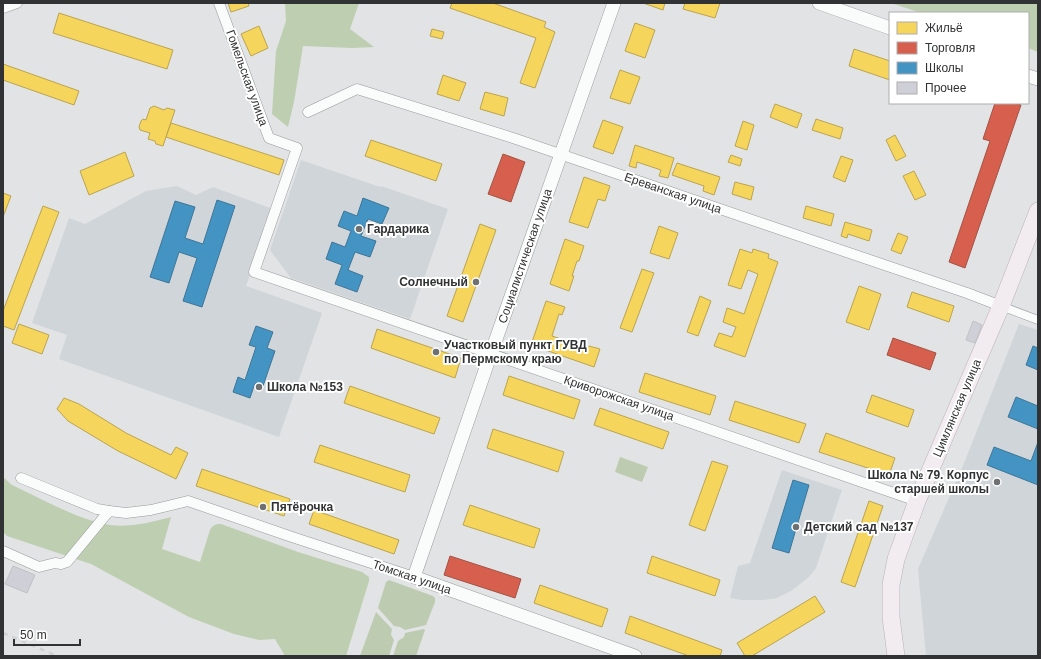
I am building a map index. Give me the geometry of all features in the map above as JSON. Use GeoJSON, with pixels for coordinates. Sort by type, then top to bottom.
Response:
{"type":"FeatureCollection","features":[{"type":"Feature","properties":{"kind":"main road","name":"Цимлянская улица"},"geometry":{"type":"LineString","coordinates":[[896,656],[890,617],[891,585],[896,558],[917,500],[1000,306],[1038,211]]}},
{"type":"Feature","properties":{"kind":"street"},"geometry":{"type":"LineString","coordinates":[[3,8],[17,3]]}},
{"type":"Feature","properties":{"kind":"street","name":"Гомельская улица"},"geometry":{"type":"LineString","coordinates":[[219,3],[269,138],[297,148],[254,272]]}},
{"type":"Feature","properties":{"kind":"street","name":"Социалистическая улица"},"geometry":{"type":"LineString","coordinates":[[414,577],[614,3]]}},
{"type":"Feature","properties":{"kind":"street"},"geometry":{"type":"LineString","coordinates":[[819,3],[889,28]]}},
{"type":"Feature","properties":{"kind":"street","name":"Ереванская улица"},"geometry":{"type":"LineString","coordinates":[[308,112],[357,89],[561,154],[967,293],[1038,320]]}},
{"type":"Feature","properties":{"kind":"street","name":"Криворожская улица"},"geometry":{"type":"LineString","coordinates":[[254,272],[917,500]]}},
{"type":"Feature","properties":{"kind":"street"},"geometry":{"type":"LineString","coordinates":[[21,478],[97,509],[109,511]]}},
{"type":"Feature","properties":{"kind":"street","name":"Томская улица"},"geometry":{"type":"LineString","coordinates":[[109,511],[126,513],[142,512],[188,501],[414,577],[635,656]]}},
{"type":"Feature","properties":{"kind":"street"},"geometry":{"type":"LineString","coordinates":[[3,551],[39,567],[67,562],[109,511]]}},
{"type":"Feature","properties":{"kind":"shaded area","name":"Гардарика"},"geometry":{"type":"Polygon","coordinates":[[[301,160],[448,209],[410,319],[291,278],[270,250],[301,160]]]}},
{"type":"Feature","properties":{"kind":"shaded area"},"geometry":{"type":"Polygon","coordinates":[[[177,186],[196,195],[213,187],[273,209],[246,286],[322,313],[279,437],[59,359],[67,335],[32,323],[69,218],[85,224],[146,191],[177,186]]]}},
{"type":"Feature","properties":{"kind":"shaded area","name":"Школа № 79. Корпус старшей школы"},"geometry":{"type":"Polygon","coordinates":[[[1019,324],[1038,330],[1038,656],[926,656],[918,569],[964,463],[1019,324]]]}},
{"type":"Feature","properties":{"kind":"shaded area","name":"Детский сад №137"},"geometry":{"type":"Polygon","coordinates":[[[782,470],[842,490],[816,568],[809,577],[791,591],[777,598],[742,600],[730,598],[738,566],[750,563],[782,470]]]}},
{"type":"Feature","properties":{"kind":"green space"},"geometry":{"type":"Polygon","coordinates":[[[285,3],[359,3],[350,29],[374,47],[352,48],[303,46],[294,102],[288,127],[272,114],[276,51],[286,21],[285,3]]]}},
{"type":"Feature","properties":{"kind":"green space"},"geometry":{"type":"Polygon","coordinates":[[[891,3],[1038,3],[1038,52],[1029,48],[1029,12],[918,12],[891,3]]]}},
{"type":"Feature","properties":{"kind":"green space"},"geometry":{"type":"Polygon","coordinates":[[[620,457],[648,467],[642,482],[615,472],[620,457]]]}},
{"type":"Feature","properties":{"kind":"green space"},"geometry":{"type":"Polygon","coordinates":[[[3,477],[12,485],[73,514],[85,519],[110,525],[125,526],[149,523],[171,517],[162,549],[200,562],[210,530],[214,525],[221,524],[298,552],[362,572],[369,577],[369,581],[346,656],[285,656],[275,639],[259,640],[234,634],[189,617],[91,564],[7,536],[3,532],[3,477]]]}},
{"type":"Feature","properties":{"kind":"green space"},"geometry":{"type":"Polygon","coordinates":[[[389,580],[435,598],[435,602],[426,625],[405,630],[394,626],[378,608],[386,582],[389,580]]]}},
{"type":"Feature","properties":{"kind":"green space"},"geometry":{"type":"Polygon","coordinates":[[[376,612],[392,629],[391,635],[394,640],[389,656],[360,656],[376,612]]]}},
{"type":"Feature","properties":{"kind":"green space"},"geometry":{"type":"Polygon","coordinates":[[[425,630],[416,656],[393,656],[398,641],[404,637],[405,633],[425,630]]]}},
{"type":"Feature","properties":{"kind":"building: Жильё"},"geometry":{"type":"Polygon","coordinates":[[[228,3],[248,3],[249,6],[231,12],[228,3]]]}},
{"type":"Feature","properties":{"kind":"building: Жильё"},"geometry":{"type":"Polygon","coordinates":[[[452,3],[493,3],[546,22],[544,27],[555,32],[535,88],[520,83],[536,38],[450,8],[452,3]]]}},
{"type":"Feature","properties":{"kind":"building: Жильё"},"geometry":{"type":"Polygon","coordinates":[[[643,3],[665,3],[663,10],[643,3]]]}},
{"type":"Feature","properties":{"kind":"building: Жильё"},"geometry":{"type":"Polygon","coordinates":[[[685,3],[720,3],[715,18],[683,9],[685,3]]]}},
{"type":"Feature","properties":{"kind":"building: Жильё"},"geometry":{"type":"Polygon","coordinates":[[[59,13],[173,50],[167,69],[53,33],[59,13]]]}},
{"type":"Feature","properties":{"kind":"building: Жильё"},"geometry":{"type":"Polygon","coordinates":[[[635,23],[655,30],[645,58],[625,51],[635,23]]]}},
{"type":"Feature","properties":{"kind":"building: Жильё"},"geometry":{"type":"Polygon","coordinates":[[[259,26],[268,48],[251,56],[241,34],[259,26]]]}},
{"type":"Feature","properties":{"kind":"building: Жильё"},"geometry":{"type":"Polygon","coordinates":[[[432,29],[444,32],[442,39],[430,36],[432,29]]]}},
{"type":"Feature","properties":{"kind":"building: Жильё"},"geometry":{"type":"Polygon","coordinates":[[[854,49],[889,61],[889,80],[849,66],[854,49]]]}},
{"type":"Feature","properties":{"kind":"building: Жильё"},"geometry":{"type":"Polygon","coordinates":[[[3,64],[79,91],[74,105],[3,80],[3,64]]]}},
{"type":"Feature","properties":{"kind":"building: Жильё"},"geometry":{"type":"Polygon","coordinates":[[[620,70],[640,77],[630,104],[610,98],[620,70]]]}},
{"type":"Feature","properties":{"kind":"building: Жильё"},"geometry":{"type":"Polygon","coordinates":[[[443,75],[466,83],[459,101],[437,94],[443,75]]]}},
{"type":"Feature","properties":{"kind":"building: Жильё"},"geometry":{"type":"Polygon","coordinates":[[[485,92],[508,98],[504,116],[480,109],[485,92]]]}},
{"type":"Feature","properties":{"kind":"building: Жильё"},"geometry":{"type":"Polygon","coordinates":[[[775,104],[802,114],[797,128],[770,117],[775,104]]]}},
{"type":"Feature","properties":{"kind":"building: Жильё"},"geometry":{"type":"Polygon","coordinates":[[[154,106],[164,110],[167,108],[175,110],[163,146],[148,139],[150,133],[140,130],[139,127],[143,119],[146,120],[150,108],[154,106]]]}},
{"type":"Feature","properties":{"kind":"building: Жильё"},"geometry":{"type":"Polygon","coordinates":[[[816,119],[843,128],[840,139],[812,130],[816,119]]]}},
{"type":"Feature","properties":{"kind":"building: Жильё"},"geometry":{"type":"Polygon","coordinates":[[[603,120],[623,127],[613,154],[593,147],[603,120]]]}},
{"type":"Feature","properties":{"kind":"building: Жильё"},"geometry":{"type":"Polygon","coordinates":[[[743,121],[754,125],[747,150],[735,146],[743,121]]]}},
{"type":"Feature","properties":{"kind":"building: Жильё"},"geometry":{"type":"Polygon","coordinates":[[[171,123],[284,160],[279,175],[166,137],[171,123]]]}},
{"type":"Feature","properties":{"kind":"building: Жильё"},"geometry":{"type":"Polygon","coordinates":[[[895,135],[906,156],[896,161],[886,140],[895,135]]]}},
{"type":"Feature","properties":{"kind":"building: Жильё"},"geometry":{"type":"Polygon","coordinates":[[[371,140],[442,164],[436,181],[365,156],[371,140]]]}},
{"type":"Feature","properties":{"kind":"building: Жильё"},"geometry":{"type":"Polygon","coordinates":[[[635,145],[674,158],[668,178],[659,176],[661,170],[637,162],[636,168],[629,166],[635,145]]]}},
{"type":"Feature","properties":{"kind":"building: Жильё"},"geometry":{"type":"Polygon","coordinates":[[[125,152],[134,176],[89,195],[80,171],[125,152]]]}},
{"type":"Feature","properties":{"kind":"building: Жильё"},"geometry":{"type":"Polygon","coordinates":[[[731,155],[742,159],[740,166],[728,162],[731,155]]]}},
{"type":"Feature","properties":{"kind":"building: Жильё"},"geometry":{"type":"Polygon","coordinates":[[[841,156],[853,160],[845,182],[833,177],[841,156]]]}},
{"type":"Feature","properties":{"kind":"building: Жильё"},"geometry":{"type":"Polygon","coordinates":[[[677,163],[720,177],[714,195],[703,191],[704,186],[672,175],[677,163]]]}},
{"type":"Feature","properties":{"kind":"building: Жильё"},"geometry":{"type":"Polygon","coordinates":[[[914,171],[926,195],[915,200],[903,176],[914,171]]]}},
{"type":"Feature","properties":{"kind":"building: Жильё"},"geometry":{"type":"Polygon","coordinates":[[[584,177],[610,186],[605,201],[598,199],[588,228],[569,222],[584,177]]]}},
{"type":"Feature","properties":{"kind":"building: Жильё"},"geometry":{"type":"Polygon","coordinates":[[[735,182],[754,187],[751,200],[732,194],[735,182]]]}},
{"type":"Feature","properties":{"kind":"building: Жильё"},"geometry":{"type":"Polygon","coordinates":[[[3,193],[11,196],[3,217],[3,193]]]}},
{"type":"Feature","properties":{"kind":"building: Жильё"},"geometry":{"type":"Polygon","coordinates":[[[43,206],[59,212],[14,330],[3,326],[3,311],[43,206]]]}},
{"type":"Feature","properties":{"kind":"building: Жильё"},"geometry":{"type":"Polygon","coordinates":[[[806,206],[834,214],[831,226],[803,218],[806,206]]]}},
{"type":"Feature","properties":{"kind":"building: Жильё"},"geometry":{"type":"Polygon","coordinates":[[[845,222],[872,230],[869,241],[848,234],[847,238],[841,236],[845,222]]]}},
{"type":"Feature","properties":{"kind":"building: Жильё"},"geometry":{"type":"Polygon","coordinates":[[[480,224],[496,230],[463,322],[447,316],[480,224]]]}},
{"type":"Feature","properties":{"kind":"building: Жильё"},"geometry":{"type":"Polygon","coordinates":[[[659,226],[678,233],[669,259],[650,253],[659,226]]]}},
{"type":"Feature","properties":{"kind":"building: Жильё"},"geometry":{"type":"Polygon","coordinates":[[[898,233],[908,237],[901,254],[891,250],[898,233]]]}},
{"type":"Feature","properties":{"kind":"building: Жильё"},"geometry":{"type":"Polygon","coordinates":[[[565,239],[584,246],[572,276],[574,276],[569,291],[550,284],[565,239]]]}},
{"type":"Feature","properties":{"kind":"building: Жильё"},"geometry":{"type":"Polygon","coordinates":[[[740,249],[752,253],[753,249],[769,254],[768,258],[778,262],[745,357],[714,346],[719,333],[732,337],[736,327],[723,322],[727,308],[744,314],[758,274],[748,270],[741,289],[728,285],[740,249]]]}},
{"type":"Feature","properties":{"kind":"building: Жильё"},"geometry":{"type":"Polygon","coordinates":[[[642,269],[654,273],[632,332],[620,328],[642,269]]]}},
{"type":"Feature","properties":{"kind":"building: Жильё"},"geometry":{"type":"Polygon","coordinates":[[[859,286],[881,294],[869,330],[846,322],[859,286]]]}},
{"type":"Feature","properties":{"kind":"building: Жильё"},"geometry":{"type":"Polygon","coordinates":[[[912,292],[954,306],[949,322],[907,307],[912,292]]]}},
{"type":"Feature","properties":{"kind":"building: Жильё"},"geometry":{"type":"Polygon","coordinates":[[[700,296],[711,301],[698,336],[687,332],[700,296]]]}},
{"type":"Feature","properties":{"kind":"building: Жильё"},"geometry":{"type":"Polygon","coordinates":[[[546,301],[565,307],[562,315],[559,314],[552,336],[588,348],[589,346],[600,349],[594,367],[531,345],[546,301]]]}},
{"type":"Feature","properties":{"kind":"building: Жильё"},"geometry":{"type":"Polygon","coordinates":[[[19,324],[49,335],[42,354],[12,343],[19,324]]]}},
{"type":"Feature","properties":{"kind":"building: Жильё"},"geometry":{"type":"Polygon","coordinates":[[[377,329],[461,358],[455,378],[371,348],[377,329]]]}},
{"type":"Feature","properties":{"kind":"building: Жильё"},"geometry":{"type":"Polygon","coordinates":[[[645,373],[716,396],[710,415],[639,392],[645,373]]]}},
{"type":"Feature","properties":{"kind":"building: Жильё"},"geometry":{"type":"Polygon","coordinates":[[[509,376],[580,400],[574,419],[503,395],[509,376]]]}},
{"type":"Feature","properties":{"kind":"building: Жильё"},"geometry":{"type":"Polygon","coordinates":[[[350,386],[440,418],[434,434],[344,403],[350,386]]]}},
{"type":"Feature","properties":{"kind":"building: Жильё"},"geometry":{"type":"Polygon","coordinates":[[[872,395],[914,410],[908,427],[866,412],[872,395]]]}},
{"type":"Feature","properties":{"kind":"building: Жильё"},"geometry":{"type":"Polygon","coordinates":[[[64,398],[79,404],[126,433],[171,455],[176,447],[188,453],[176,479],[118,451],[68,421],[57,409],[64,398]]]}},
{"type":"Feature","properties":{"kind":"building: Жильё"},"geometry":{"type":"Polygon","coordinates":[[[735,401],[806,424],[799,443],[729,420],[735,401]]]}},
{"type":"Feature","properties":{"kind":"building: Жильё"},"geometry":{"type":"Polygon","coordinates":[[[600,408],[669,432],[663,449],[594,425],[600,408]]]}},
{"type":"Feature","properties":{"kind":"building: Жильё"},"geometry":{"type":"Polygon","coordinates":[[[493,429],[564,452],[558,472],[487,448],[493,429]]]}},
{"type":"Feature","properties":{"kind":"building: Жильё"},"geometry":{"type":"Polygon","coordinates":[[[826,433],[895,458],[889,475],[819,452],[826,433]]]}},
{"type":"Feature","properties":{"kind":"building: Жильё"},"geometry":{"type":"Polygon","coordinates":[[[320,445],[410,475],[405,492],[314,462],[320,445]]]}},
{"type":"Feature","properties":{"kind":"building: Жильё"},"geometry":{"type":"Polygon","coordinates":[[[712,461],[728,466],[705,531],[689,525],[712,461]]]}},
{"type":"Feature","properties":{"kind":"building: Жильё"},"geometry":{"type":"Polygon","coordinates":[[[202,469],[290,499],[284,516],[196,486],[202,469]]]}},
{"type":"Feature","properties":{"kind":"building: Жильё"},"geometry":{"type":"Polygon","coordinates":[[[869,501],[883,506],[855,587],[841,582],[869,501]]]}},
{"type":"Feature","properties":{"kind":"building: Жильё"},"geometry":{"type":"Polygon","coordinates":[[[470,505],[540,529],[534,548],[463,525],[470,505]]]}},
{"type":"Feature","properties":{"kind":"building: Жильё"},"geometry":{"type":"Polygon","coordinates":[[[314,510],[399,540],[394,554],[309,524],[314,510]]]}},
{"type":"Feature","properties":{"kind":"building: Жильё"},"geometry":{"type":"Polygon","coordinates":[[[652,556],[720,580],[715,596],[647,573],[652,556]]]}},
{"type":"Feature","properties":{"kind":"building: Жильё"},"geometry":{"type":"Polygon","coordinates":[[[540,585],[608,609],[602,627],[534,603],[540,585]]]}},
{"type":"Feature","properties":{"kind":"building: Жильё"},"geometry":{"type":"Polygon","coordinates":[[[815,596],[825,612],[752,656],[745,656],[737,643],[815,596]]]}},
{"type":"Feature","properties":{"kind":"building: Жильё"},"geometry":{"type":"Polygon","coordinates":[[[630,616],[722,650],[720,656],[689,656],[625,633],[630,616]]]}},
{"type":"Feature","properties":{"kind":"building: Торговля"},"geometry":{"type":"Polygon","coordinates":[[[995,104],[1021,105],[965,268],[949,262],[990,141],[983,139],[995,104]]]}},
{"type":"Feature","properties":{"kind":"building: Торговля"},"geometry":{"type":"Polygon","coordinates":[[[503,154],[525,162],[511,202],[488,194],[503,154]]]}},
{"type":"Feature","properties":{"kind":"building: Торговля"},"geometry":{"type":"Polygon","coordinates":[[[893,338],[936,353],[930,370],[887,355],[893,338]]]}},
{"type":"Feature","properties":{"kind":"building: Торговля"},"geometry":{"type":"Polygon","coordinates":[[[450,556],[521,579],[515,598],[444,575],[450,556]]]}},
{"type":"Feature","properties":{"kind":"building: Школы"},"geometry":{"type":"Polygon","coordinates":[[[363,198],[389,208],[382,224],[368,219],[361,236],[376,241],[370,257],[355,252],[348,270],[363,276],[357,292],[335,284],[342,265],[326,259],[332,242],[345,247],[351,231],[338,226],[344,211],[357,216],[363,198]]]}},
{"type":"Feature","properties":{"kind":"building: Школы"},"geometry":{"type":"Polygon","coordinates":[[[217,200],[235,206],[202,307],[183,301],[197,258],[179,252],[169,283],[150,277],[175,201],[195,207],[185,238],[203,244],[217,200]]]}},
{"type":"Feature","properties":{"kind":"building: Школы"},"geometry":{"type":"Polygon","coordinates":[[[256,326],[273,332],[267,348],[275,351],[263,386],[255,383],[250,398],[233,392],[238,377],[245,380],[256,347],[249,345],[256,326]]]}},
{"type":"Feature","properties":{"kind":"building: Школы"},"geometry":{"type":"Polygon","coordinates":[[[1033,346],[1038,348],[1038,370],[1026,365],[1033,346]]]}},
{"type":"Feature","properties":{"kind":"building: Школы"},"geometry":{"type":"Polygon","coordinates":[[[1016,397],[1038,406],[1038,429],[1008,417],[1016,397]]]}},
{"type":"Feature","properties":{"kind":"building: Школы"},"geometry":{"type":"Polygon","coordinates":[[[1038,442],[1038,485],[987,465],[994,447],[1031,461],[1038,442]]]}},
{"type":"Feature","properties":{"kind":"building: Школы"},"geometry":{"type":"Polygon","coordinates":[[[793,480],[809,485],[789,553],[772,548],[793,480]]]}},
{"type":"Feature","properties":{"kind":"building: Прочее"},"geometry":{"type":"Polygon","coordinates":[[[973,321],[982,325],[975,343],[966,340],[973,321]]]}},
{"type":"Feature","properties":{"kind":"building: Прочее"},"geometry":{"type":"Polygon","coordinates":[[[13,566],[35,575],[27,593],[5,584],[13,566]]]}},
{"type":"Feature","properties":{"kind":"railway"},"geometry":{"type":"LineString","coordinates":[[3,633],[57,656]]}},
{"type":"Feature","properties":{"kind":"place","name":"Гардарика"},"geometry":{"type":"Point","coordinates":[359,229]}},
{"type":"Feature","properties":{"kind":"place","name":"Солнечный"},"geometry":{"type":"Point","coordinates":[476,282]}},
{"type":"Feature","properties":{"kind":"place","name":"Участковый пункт ГУВД по Пермскому краю"},"geometry":{"type":"Point","coordinates":[436,352]}},
{"type":"Feature","properties":{"kind":"place","name":"Школа №153"},"geometry":{"type":"Point","coordinates":[259,387]}},
{"type":"Feature","properties":{"kind":"place","name":"Школа № 79. Корпус старшей школы"},"geometry":{"type":"Point","coordinates":[997,482]}},
{"type":"Feature","properties":{"kind":"place","name":"Пятёрочка"},"geometry":{"type":"Point","coordinates":[263,507]}},
{"type":"Feature","properties":{"kind":"place","name":"Детский сад №137"},"geometry":{"type":"Point","coordinates":[796,527]}}]}
